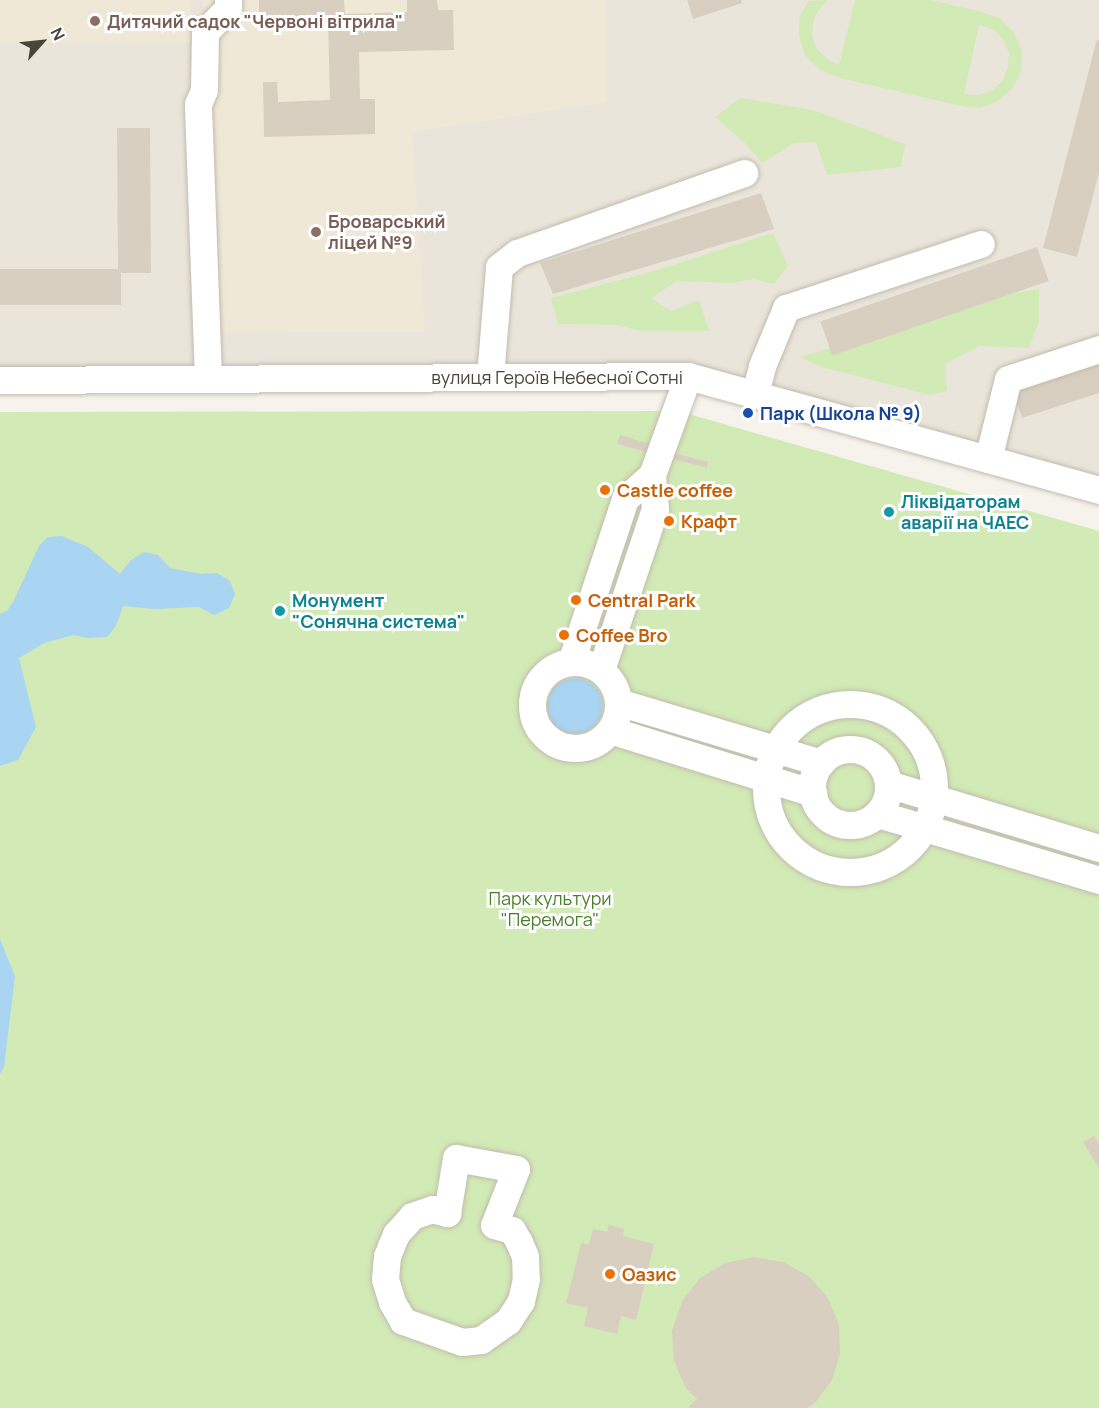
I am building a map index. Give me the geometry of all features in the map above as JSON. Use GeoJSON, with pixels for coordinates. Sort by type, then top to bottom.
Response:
{"type":"FeatureCollection","features":[{"type":"Feature","properties":{"kind":"street"},"geometry":{"type":"LineString","coordinates":[[208,379],[198,104],[204,90],[205,32],[228,8],[228,0]]}},
{"type":"Feature","properties":{"kind":"street"},"geometry":{"type":"LineString","coordinates":[[490,377],[500,267],[508,260],[517,253],[744,173]]}},
{"type":"Feature","properties":{"kind":"street"},"geometry":{"type":"LineString","coordinates":[[755,393],[762,366],[786,308],[981,244]]}},
{"type":"Feature","properties":{"kind":"street"},"geometry":{"type":"LineString","coordinates":[[988,459],[1008,379],[1099,349]]}},
{"type":"Feature","properties":{"kind":"street"},"geometry":{"type":"LineString","coordinates":[[571,662],[626,499],[651,475],[688,376]]}},
{"type":"Feature","properties":{"kind":"street","name":"вулиця Героїв Небесної Сотні"},"geometry":{"type":"LineString","coordinates":[[0,380],[688,376],[1099,490]]}},
{"type":"Feature","properties":{"kind":"street"},"geometry":{"type":"LineString","coordinates":[[601,670],[655,509],[651,475]]}},
{"type":"Feature","properties":{"kind":"street"},"geometry":{"type":"LineString","coordinates":[[571,662],[588,664],[601,670],[614,686],[618,702],[618,713],[610,730],[598,742],[577,748],[556,744],[540,729],[532,709],[536,688],[548,672],[571,662]]}},
{"type":"Feature","properties":{"kind":"street"},"geometry":{"type":"LineString","coordinates":[[618,702],[821,763]]}},
{"type":"Feature","properties":{"kind":"street"},"geometry":{"type":"LineString","coordinates":[[845,703],[873,706],[898,718],[918,737],[931,763],[934,798],[925,828],[907,851],[882,867],[853,873],[824,868],[798,854],[778,832],[767,805],[766,779],[775,750],[794,724],[818,710],[845,703]]}},
{"type":"Feature","properties":{"kind":"street"},"geometry":{"type":"LineString","coordinates":[[610,730],[813,793]]}},
{"type":"Feature","properties":{"kind":"street"},"geometry":{"type":"LineString","coordinates":[[844,750],[864,752],[880,764],[888,784],[887,799],[878,814],[858,825],[841,825],[821,812],[813,793],[815,774],[821,763],[832,754],[844,750]]}},
{"type":"Feature","properties":{"kind":"street"},"geometry":{"type":"LineString","coordinates":[[888,784],[1099,848]]}},
{"type":"Feature","properties":{"kind":"street"},"geometry":{"type":"LineString","coordinates":[[878,814],[1099,880]]}},
{"type":"Feature","properties":{"kind":"street"},"geometry":{"type":"LineString","coordinates":[[456,1158],[516,1169],[494,1225],[512,1230],[525,1256],[526,1279],[520,1301],[508,1321],[481,1340],[462,1342],[403,1321],[392,1302],[386,1279],[387,1256],[394,1240],[412,1216],[432,1209],[447,1213],[456,1158]]}},
{"type":"Feature","properties":{"kind":"shaded area"},"geometry":{"type":"Polygon","coordinates":[[[0,0],[1099,0],[1099,490],[688,376],[0,380],[0,0]]]}},
{"type":"Feature","properties":{"kind":"shaded area","name":"Дитячий садок \"Червоні вітрила\""},"geometry":{"type":"Polygon","coordinates":[[[0,0],[190,0],[190,43],[0,43],[0,0]]]}},
{"type":"Feature","properties":{"kind":"shaded area","name":"Броварський ліцей №9"},"geometry":{"type":"Polygon","coordinates":[[[202,0],[606,0],[607,102],[412,132],[425,332],[219,333],[202,0]]]}},
{"type":"Feature","properties":{"kind":"green space"},"geometry":{"type":"Polygon","coordinates":[[[828,0],[819,9],[813,22],[812,36],[817,49],[827,59],[839,65],[855,0],[931,0],[983,12],[1001,19],[1014,33],[1022,51],[1021,71],[1013,88],[998,101],[980,108],[961,106],[836,77],[819,69],[805,55],[799,37],[799,18],[808,1],[828,0]],[[979,25],[964,94],[978,95],[991,91],[1002,81],[1008,68],[1009,53],[1003,40],[993,29],[979,25]]]}},
{"type":"Feature","properties":{"kind":"green space"},"geometry":{"type":"Polygon","coordinates":[[[740,98],[813,110],[905,144],[901,167],[827,175],[816,142],[794,143],[762,163],[746,144],[715,117],[740,98]]]}},
{"type":"Feature","properties":{"kind":"green space"},"geometry":{"type":"Polygon","coordinates":[[[773,233],[788,266],[774,284],[753,279],[732,283],[677,281],[651,298],[671,311],[699,300],[709,331],[640,331],[617,325],[558,324],[551,298],[654,271],[773,233]]]}},
{"type":"Feature","properties":{"kind":"green space"},"geometry":{"type":"Polygon","coordinates":[[[1039,289],[1039,321],[1029,348],[979,346],[945,364],[947,391],[930,395],[822,367],[800,357],[1014,293],[1039,289]]]}},
{"type":"Feature","properties":{"kind":"green space","name":"Парк культури \"Перемога\""},"geometry":{"type":"Polygon","coordinates":[[[678,411],[1099,531],[1099,1408],[0,1408],[0,412],[678,411]]]}},
{"type":"Feature","properties":{"kind":"water"},"geometry":{"type":"Polygon","coordinates":[[[62,536],[88,547],[120,574],[131,560],[144,552],[158,555],[170,568],[201,574],[217,573],[230,581],[235,594],[229,608],[214,615],[199,607],[154,609],[123,606],[116,626],[107,637],[88,638],[73,635],[44,643],[19,658],[36,727],[18,760],[0,766],[0,614],[7,611],[13,602],[39,546],[48,537],[62,536]]]}},
{"type":"Feature","properties":{"kind":"water"},"geometry":{"type":"Polygon","coordinates":[[[575,678],[586,680],[595,686],[601,695],[603,706],[601,717],[595,726],[586,732],[575,734],[564,732],[555,726],[549,717],[547,706],[549,695],[555,686],[564,680],[575,678]]]}},
{"type":"Feature","properties":{"kind":"water"},"geometry":{"type":"Polygon","coordinates":[[[0,939],[15,976],[4,1067],[0,1074],[0,939]]]}},
{"type":"Feature","properties":{"kind":"building"},"geometry":{"type":"Polygon","coordinates":[[[259,0],[344,0],[345,14],[407,12],[407,0],[437,0],[438,10],[453,10],[454,50],[359,52],[360,99],[375,99],[375,134],[264,137],[263,82],[277,82],[278,102],[330,100],[328,20],[259,21],[259,0]]]}},
{"type":"Feature","properties":{"kind":"building"},"geometry":{"type":"Polygon","coordinates":[[[687,0],[741,0],[742,3],[693,19],[687,0]]]}},
{"type":"Feature","properties":{"kind":"building"},"geometry":{"type":"Polygon","coordinates":[[[1097,39],[1099,40],[1099,173],[1077,257],[1043,248],[1097,39]]]}},
{"type":"Feature","properties":{"kind":"building"},"geometry":{"type":"Polygon","coordinates":[[[117,128],[150,128],[151,273],[121,273],[121,305],[0,305],[0,269],[118,269],[117,128]]]}},
{"type":"Feature","properties":{"kind":"building"},"geometry":{"type":"Polygon","coordinates":[[[761,193],[774,229],[553,294],[540,263],[761,193]]]}},
{"type":"Feature","properties":{"kind":"building"},"geometry":{"type":"Polygon","coordinates":[[[1037,247],[1049,281],[832,356],[820,322],[1037,247]]]}},
{"type":"Feature","properties":{"kind":"building"},"geometry":{"type":"Polygon","coordinates":[[[1099,356],[1099,393],[1022,418],[1012,385],[1099,356]]]}},
{"type":"Feature","properties":{"kind":"building"},"geometry":{"type":"Polygon","coordinates":[[[620,435],[653,445],[650,454],[617,444],[620,435]]]}},
{"type":"Feature","properties":{"kind":"building"},"geometry":{"type":"Polygon","coordinates":[[[673,453],[708,462],[706,468],[672,459],[673,453]]]}},
{"type":"Feature","properties":{"kind":"building"},"geometry":{"type":"Polygon","coordinates":[[[1094,1136],[1099,1144],[1099,1168],[1083,1142],[1094,1136]]]}},
{"type":"Feature","properties":{"kind":"building","name":"Оазис"},"geometry":{"type":"Polygon","coordinates":[[[609,1225],[624,1229],[623,1236],[654,1244],[636,1320],[621,1316],[617,1334],[584,1326],[588,1308],[566,1303],[581,1243],[589,1245],[593,1229],[607,1232],[609,1225]]]}},
{"type":"Feature","properties":{"kind":"building"},"geometry":{"type":"Polygon","coordinates":[[[754,1257],[783,1262],[809,1276],[828,1298],[839,1325],[840,1354],[832,1380],[815,1403],[807,1408],[691,1408],[689,1406],[697,1399],[686,1388],[674,1361],[672,1331],[682,1301],[700,1278],[725,1263],[754,1257]]]}},
{"type":"Feature","properties":{"kind":"place","name":"Дитячий садок \"Червоні вітрила\""},"geometry":{"type":"Point","coordinates":[95,21]}},
{"type":"Feature","properties":{"kind":"place","name":"Броварський ліцей №9"},"geometry":{"type":"Point","coordinates":[316,232]}},
{"type":"Feature","properties":{"kind":"place","name":"Парк (Школа № 9)"},"geometry":{"type":"Point","coordinates":[748,413]}},
{"type":"Feature","properties":{"kind":"place","name":"Castle coffee"},"geometry":{"type":"Point","coordinates":[605,490]}},
{"type":"Feature","properties":{"kind":"place","name":"Ліквідаторам аварії на ЧАЕС"},"geometry":{"type":"Point","coordinates":[889,512]}},
{"type":"Feature","properties":{"kind":"place","name":"Крафт"},"geometry":{"type":"Point","coordinates":[669,521]}},
{"type":"Feature","properties":{"kind":"place","name":"Central Park"},"geometry":{"type":"Point","coordinates":[576,600]}},
{"type":"Feature","properties":{"kind":"place","name":"Монумент \"Сонячна система\""},"geometry":{"type":"Point","coordinates":[280,611]}},
{"type":"Feature","properties":{"kind":"place","name":"Coffee Bro"},"geometry":{"type":"Point","coordinates":[564,635]}},
{"type":"Feature","properties":{"kind":"place","name":"Оазис"},"geometry":{"type":"Point","coordinates":[610,1274]}}]}
